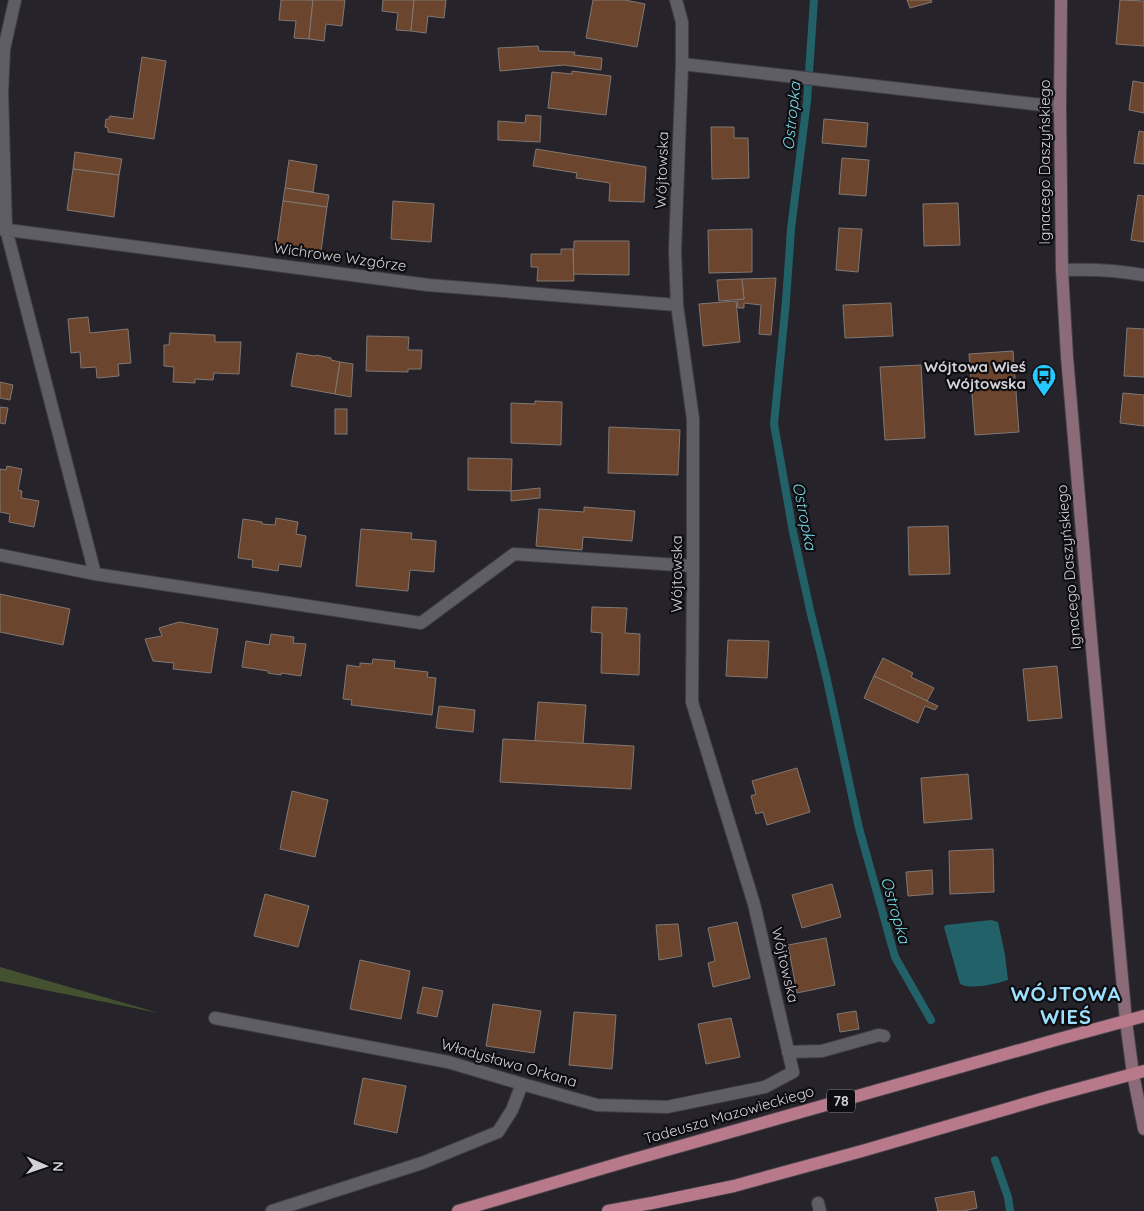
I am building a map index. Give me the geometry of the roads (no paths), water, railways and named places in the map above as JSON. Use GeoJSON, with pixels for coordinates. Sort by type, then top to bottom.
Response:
{"type":"FeatureCollection","features":[{"type":"Feature","properties":{"kind":"main road","name":"Ignacego Daszyńskiego"},"geometry":{"type":"LineString","coordinates":[[1061,0],[1062,270],[1069,386],[1126,1021],[1138,1073],[1144,1129]]}},
{"type":"Feature","properties":{"kind":"main road","name":"78"},"geometry":{"type":"LineString","coordinates":[[1126,1021],[1144,1016]]}},
{"type":"Feature","properties":{"kind":"main road","name":"Tadeusza Mazowieckiego"},"geometry":{"type":"LineString","coordinates":[[458,1211],[1126,1021]]}},
{"type":"Feature","properties":{"kind":"main road"},"geometry":{"type":"LineString","coordinates":[[608,1211],[734,1186],[1138,1073]]}},
{"type":"Feature","properties":{"kind":"street"},"geometry":{"type":"LineString","coordinates":[[14,0],[4,49],[2,93],[3,229],[95,574]]}},
{"type":"Feature","properties":{"kind":"street","name":"Wójtowska"},"geometry":{"type":"LineString","coordinates":[[676,0],[682,22],[675,250],[677,305],[693,420],[692,702],[754,904],[793,1072]]}},
{"type":"Feature","properties":{"kind":"street"},"geometry":{"type":"LineString","coordinates":[[682,64],[1060,107]]}},
{"type":"Feature","properties":{"kind":"street","name":"Wichrowe Wzgórze"},"geometry":{"type":"LineString","coordinates":[[3,229],[428,285],[677,305]]}},
{"type":"Feature","properties":{"kind":"street"},"geometry":{"type":"LineString","coordinates":[[1062,270],[1092,269],[1144,275]]}},
{"type":"Feature","properties":{"kind":"street"},"geometry":{"type":"LineString","coordinates":[[0,555],[95,574],[421,622],[514,554],[693,566]]}},
{"type":"Feature","properties":{"kind":"street","name":"Władysława Orkana"},"geometry":{"type":"LineString","coordinates":[[215,1018],[448,1062],[597,1104],[667,1107],[765,1087],[793,1072]]}},
{"type":"Feature","properties":{"kind":"street"},"geometry":{"type":"LineString","coordinates":[[788,1052],[822,1051],[879,1035],[884,1036]]}},
{"type":"Feature","properties":{"kind":"street"},"geometry":{"type":"LineString","coordinates":[[272,1211],[422,1163],[498,1132],[512,1110],[522,1084]]}},
{"type":"Feature","properties":{"kind":"water"},"geometry":{"type":"Polygon","coordinates":[[[991,920],[998,922],[1008,980],[990,985],[965,986],[960,984],[944,927],[946,925],[991,920]]]}},
{"type":"Feature","properties":{"kind":"waterway","name":"Ostropka"},"geometry":{"type":"LineString","coordinates":[[814,0],[807,101],[791,229],[774,424],[793,532],[859,828],[895,957],[931,1020]]}},
{"type":"Feature","properties":{"kind":"waterway","name":"Ostropka"},"geometry":{"type":"LineString","coordinates":[[995,1160],[1008,1197],[1010,1211]]}},
{"type":"Feature","properties":{"kind":"place","name":"Wójtowa Wieś Wójtowska"},"geometry":{"type":"Point","coordinates":[1044,397]}},
{"type":"Feature","properties":{"kind":"district","name":"WÓJTOWA WIEŚ"},"geometry":{"type":"Point","coordinates":[1066,1006]}}]}
